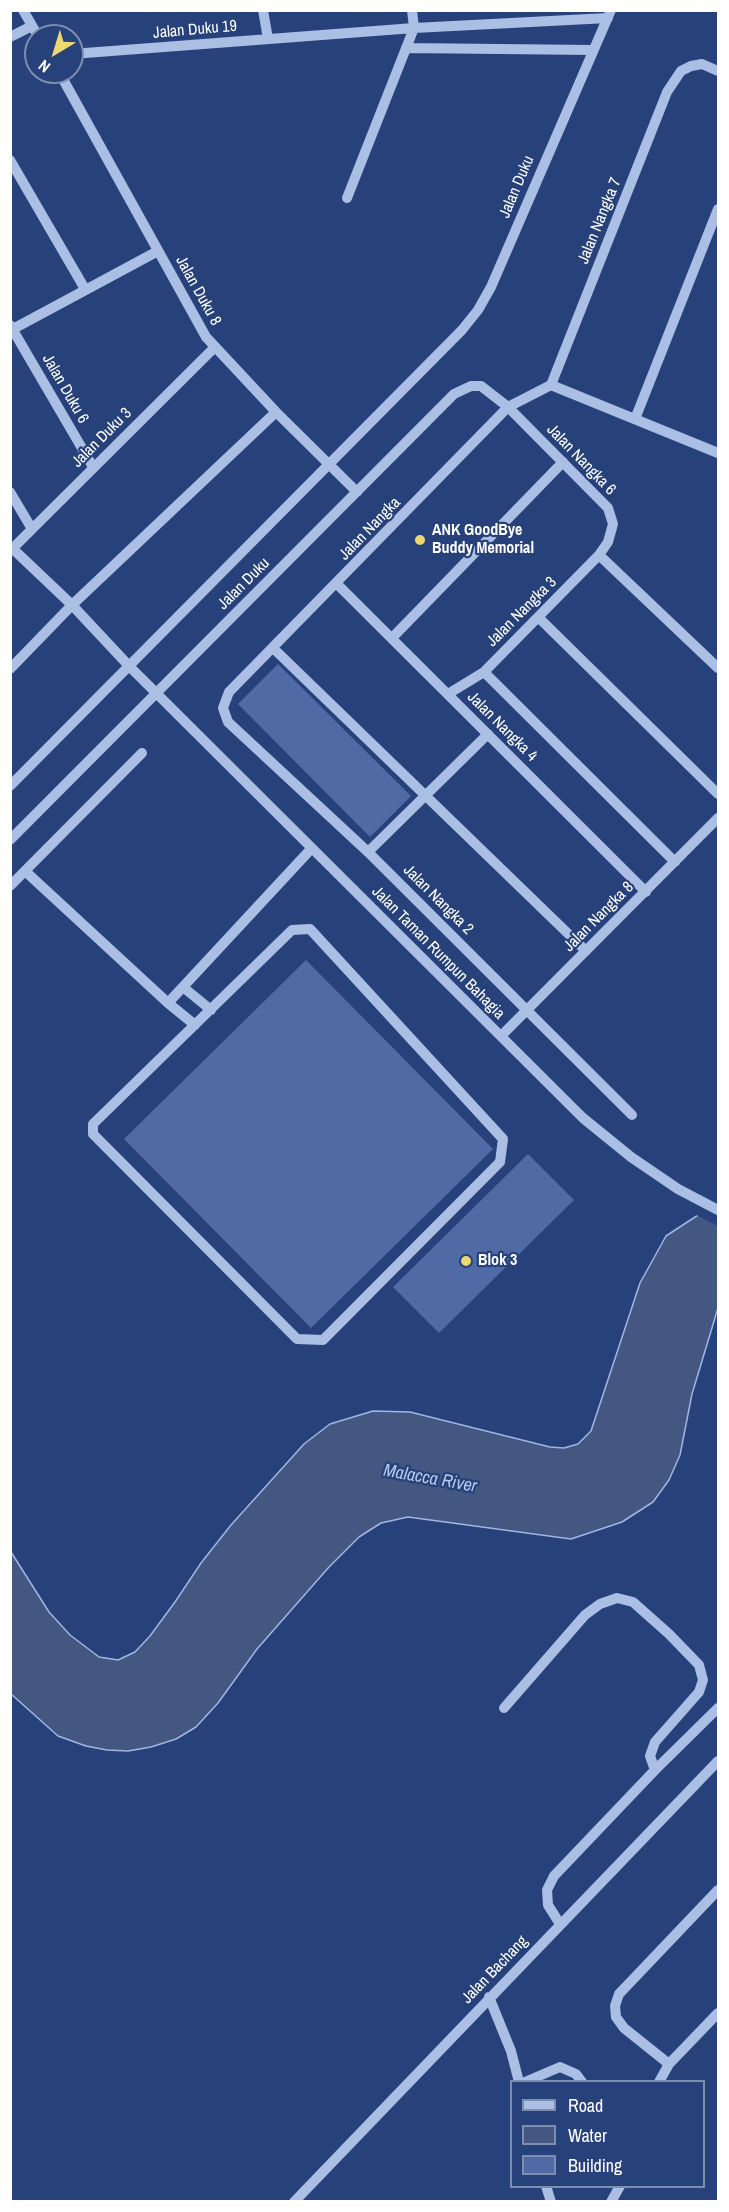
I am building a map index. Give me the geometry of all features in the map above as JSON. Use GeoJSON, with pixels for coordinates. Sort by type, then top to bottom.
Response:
{"type":"FeatureCollection","features":[{"type":"Feature","properties":{"kind":"street"},"geometry":{"type":"LineString","coordinates":[[23,10],[31,24]]}},
{"type":"Feature","properties":{"kind":"street"},"geometry":{"type":"LineString","coordinates":[[263,10],[267,39]]}},
{"type":"Feature","properties":{"kind":"street"},"geometry":{"type":"LineString","coordinates":[[347,198],[414,28],[412,10]]}},
{"type":"Feature","properties":{"kind":"street","name":"Jalan Duku 19"},"geometry":{"type":"LineString","coordinates":[[84,53],[610,14]]}},
{"type":"Feature","properties":{"kind":"street","name":"Jalan Duku"},"geometry":{"type":"LineString","coordinates":[[10,786],[462,330],[478,310],[491,287],[610,14]]}},
{"type":"Feature","properties":{"kind":"street"},"geometry":{"type":"LineString","coordinates":[[10,37],[24,30]]}},
{"type":"Feature","properties":{"kind":"street"},"geometry":{"type":"LineString","coordinates":[[406,48],[593,50]]}},
{"type":"Feature","properties":{"kind":"street","name":"Jalan Nangka 7"},"geometry":{"type":"LineString","coordinates":[[551,385],[667,92],[681,72],[691,66],[702,64],[718,70]]}},
{"type":"Feature","properties":{"kind":"street","name":"Jalan Duku 8"},"geometry":{"type":"LineString","coordinates":[[66,84],[206,338],[276,412],[357,492]]}},
{"type":"Feature","properties":{"kind":"street"},"geometry":{"type":"LineString","coordinates":[[10,160],[85,288]]}},
{"type":"Feature","properties":{"kind":"street"},"geometry":{"type":"LineString","coordinates":[[635,419],[718,208]]}},
{"type":"Feature","properties":{"kind":"street"},"geometry":{"type":"LineString","coordinates":[[12,327],[158,251]]}},
{"type":"Feature","properties":{"kind":"street","name":"Jalan Duku 6"},"geometry":{"type":"LineString","coordinates":[[12,327],[93,467]]}},
{"type":"Feature","properties":{"kind":"street","name":"Jalan Duku 3"},"geometry":{"type":"LineString","coordinates":[[12,550],[215,348]]}},
{"type":"Feature","properties":{"kind":"street"},"geometry":{"type":"LineString","coordinates":[[551,385],[718,451]]}},
{"type":"Feature","properties":{"kind":"street","name":"Jalan Nangka"},"geometry":{"type":"LineString","coordinates":[[223,708],[229,692],[508,408],[551,385]]}},
{"type":"Feature","properties":{"kind":"street","name":"Jalan Duku"},"geometry":{"type":"LineString","coordinates":[[10,840],[454,394],[471,386],[481,386],[508,408]]}},
{"type":"Feature","properties":{"kind":"street","name":"Jalan Nangka 6"},"geometry":{"type":"LineString","coordinates":[[508,408],[608,508],[613,524],[608,542]]}},
{"type":"Feature","properties":{"kind":"street"},"geometry":{"type":"LineString","coordinates":[[10,669],[72,605],[276,412]]}},
{"type":"Feature","properties":{"kind":"street"},"geometry":{"type":"LineString","coordinates":[[392,638],[563,462]]}},
{"type":"Feature","properties":{"kind":"street"},"geometry":{"type":"LineString","coordinates":[[10,492],[32,529]]}},
{"type":"Feature","properties":{"kind":"street","name":"Jalan Nangka 3"},"geometry":{"type":"LineString","coordinates":[[448,694],[484,672],[600,555],[608,542]]}},
{"type":"Feature","properties":{"kind":"street","name":"Jalan Taman Rumpun Bahagia"},"geometry":{"type":"LineString","coordinates":[[12,550],[72,605],[130,667],[311,849],[583,1118],[631,1157],[678,1189],[718,1210]]}},
{"type":"Feature","properties":{"kind":"street"},"geometry":{"type":"LineString","coordinates":[[600,555],[718,668]]}},
{"type":"Feature","properties":{"kind":"street","name":"Jalan Nangka 4"},"geometry":{"type":"LineString","coordinates":[[336,584],[646,891]]}},
{"type":"Feature","properties":{"kind":"street"},"geometry":{"type":"LineString","coordinates":[[538,617],[718,794]]}},
{"type":"Feature","properties":{"kind":"street"},"geometry":{"type":"LineString","coordinates":[[273,648],[586,951]]}},
{"type":"Feature","properties":{"kind":"street"},"geometry":{"type":"LineString","coordinates":[[484,672],[675,862]]}},
{"type":"Feature","properties":{"kind":"street","name":"Jalan Nangka 2"},"geometry":{"type":"LineString","coordinates":[[223,708],[228,722],[368,852],[632,1115]]}},
{"type":"Feature","properties":{"kind":"street"},"geometry":{"type":"LineString","coordinates":[[368,852],[488,734]]}},
{"type":"Feature","properties":{"kind":"street"},"geometry":{"type":"LineString","coordinates":[[10,886],[142,753]]}},
{"type":"Feature","properties":{"kind":"street","name":"Jalan Nangka 8"},"geometry":{"type":"LineString","coordinates":[[501,1036],[718,818]]}},
{"type":"Feature","properties":{"kind":"street"},"geometry":{"type":"LineString","coordinates":[[168,1003],[311,849]]}},
{"type":"Feature","properties":{"kind":"street"},"geometry":{"type":"LineString","coordinates":[[25,871],[168,1003],[195,1025]]}},
{"type":"Feature","properties":{"kind":"street"},"geometry":{"type":"LineString","coordinates":[[310,929],[503,1139],[500,1162],[323,1340],[297,1339],[93,1134],[93,1124],[195,1025],[292,930],[310,929]]}},
{"type":"Feature","properties":{"kind":"street"},"geometry":{"type":"LineString","coordinates":[[183,987],[211,1010]]}},
{"type":"Feature","properties":{"kind":"street"},"geometry":{"type":"LineString","coordinates":[[504,1708],[585,1615],[600,1604],[617,1598],[633,1602],[699,1665],[703,1680],[699,1692],[655,1742],[650,1756],[655,1770]]}},
{"type":"Feature","properties":{"kind":"street"},"geometry":{"type":"LineString","coordinates":[[560,1924],[548,1905],[547,1890],[554,1876],[718,1708]]}},
{"type":"Feature","properties":{"kind":"street","name":"Jalan Bachang"},"geometry":{"type":"LineString","coordinates":[[294,2202],[718,1761]]}},
{"type":"Feature","properties":{"kind":"street"},"geometry":{"type":"LineString","coordinates":[[669,2064],[624,2028],[616,2017],[615,2006],[619,1994],[718,1890]]}},
{"type":"Feature","properties":{"kind":"street"},"geometry":{"type":"LineString","coordinates":[[489,1997],[511,2051],[518,2080]]}},
{"type":"Feature","properties":{"kind":"street"},"geometry":{"type":"LineString","coordinates":[[659,2080],[669,2064],[718,2013]]}},
{"type":"Feature","properties":{"kind":"street"},"geometry":{"type":"LineString","coordinates":[[530,2080],[560,2067],[576,2074],[580,2080]]}},
{"type":"Feature","properties":{"kind":"street"},"geometry":{"type":"LineString","coordinates":[[611,2202],[620,2188]]}},
{"type":"Feature","properties":{"kind":"water","name":"Malacca River"},"geometry":{"type":"Polygon","coordinates":[[[718,1202],[718,1308],[692,1394],[680,1455],[669,1480],[653,1502],[622,1522],[571,1539],[408,1517],[381,1523],[359,1537],[329,1567],[257,1649],[218,1703],[196,1727],[176,1739],[151,1747],[128,1751],[107,1750],[86,1746],[58,1736],[11,1694],[11,1552],[49,1612],[70,1635],[99,1657],[118,1660],[135,1652],[150,1636],[201,1563],[231,1525],[304,1444],[330,1424],[373,1411],[410,1412],[550,1447],[564,1448],[578,1444],[591,1431],[640,1283],[666,1236],[718,1202]]]}},
{"type":"Feature","properties":{"kind":"pier"},"geometry":{"type":"Polygon","coordinates":[[[717,1199],[718,1226],[694,1214],[717,1199]]]}},
{"type":"Feature","properties":{"kind":"building"},"geometry":{"type":"Polygon","coordinates":[[[278,664],[411,796],[370,837],[238,704],[278,664]]]}},
{"type":"Feature","properties":{"kind":"building"},"geometry":{"type":"Polygon","coordinates":[[[306,960],[493,1149],[311,1328],[124,1139],[306,960]]]}},
{"type":"Feature","properties":{"kind":"building","name":"Blok 3"},"geometry":{"type":"Polygon","coordinates":[[[528,1154],[574,1200],[439,1333],[393,1287],[528,1154]]]}},
{"type":"Feature","properties":{"kind":"place","name":"ANK GoodBye Buddy Memorial"},"geometry":{"type":"Point","coordinates":[420,540]}},
{"type":"Feature","properties":{"kind":"place","name":"Blok 3"},"geometry":{"type":"Point","coordinates":[466,1261]}}]}
